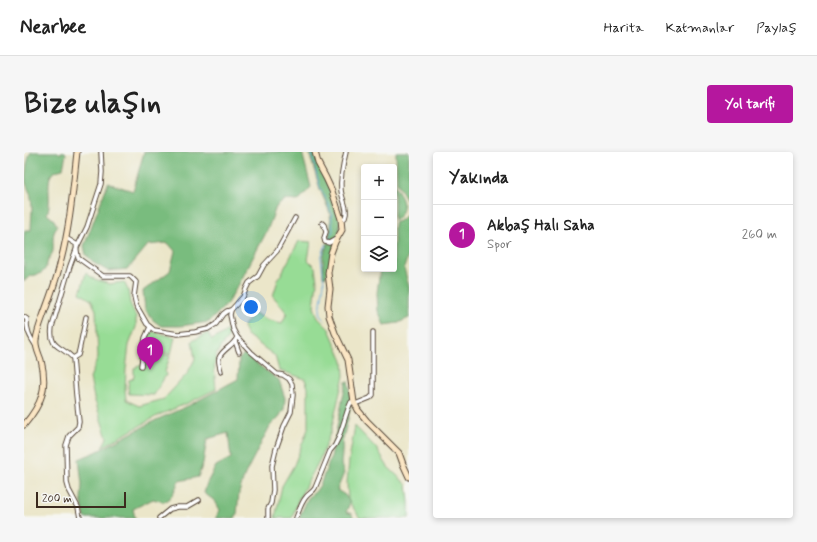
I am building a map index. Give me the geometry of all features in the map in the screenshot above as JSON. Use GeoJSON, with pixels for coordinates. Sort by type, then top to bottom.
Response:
{"type":"FeatureCollection","features":[{"type":"Feature","properties":{"kind":"street"},"geometry":{"type":"LineString","coordinates":[[36,347],[39,326],[60,266],[69,225],[77,152]]}},
{"type":"Feature","properties":{"kind":"street"},"geometry":{"type":"LineString","coordinates":[[80,518],[78,507],[67,483],[66,446],[69,436],[78,427],[79,422],[73,358],[70,354],[52,341],[51,335],[70,266],[87,227],[101,184],[101,152]]}},
{"type":"Feature","properties":{"kind":"street"},"geometry":{"type":"LineString","coordinates":[[315,152],[318,163],[332,191],[341,219],[342,230],[331,253],[328,273],[330,289],[328,306],[329,316],[335,333],[348,360],[354,403],[367,421],[399,454],[409,477]]}},
{"type":"Feature","properties":{"kind":"street"},"geometry":{"type":"LineString","coordinates":[[341,219],[345,218],[347,214],[341,191],[346,152]]}},
{"type":"Feature","properties":{"kind":"street"},"geometry":{"type":"LineString","coordinates":[[66,238],[76,244],[78,258],[103,276],[130,276],[136,282],[134,296],[136,305],[150,327],[154,330],[178,334],[208,329],[216,324],[223,314],[231,310],[243,297],[249,283],[258,276],[264,265],[277,251],[295,218]]}},
{"type":"Feature","properties":{"kind":"street"},"geometry":{"type":"LineString","coordinates":[[322,223],[325,229],[327,243],[337,238]]}},
{"type":"Feature","properties":{"kind":"street"},"geometry":{"type":"LineString","coordinates":[[231,310],[230,315],[239,352]]}},
{"type":"Feature","properties":{"kind":"street"},"geometry":{"type":"LineString","coordinates":[[24,317],[27,319],[26,327],[36,347],[43,369],[44,379],[44,388],[36,410],[24,425]]}},
{"type":"Feature","properties":{"kind":"street"},"geometry":{"type":"LineString","coordinates":[[73,358],[78,355],[79,352],[86,317]]}},
{"type":"Feature","properties":{"kind":"street"},"geometry":{"type":"LineString","coordinates":[[141,366],[145,338],[150,327]]}},
{"type":"Feature","properties":{"kind":"street"},"geometry":{"type":"LineString","coordinates":[[296,518],[303,501],[307,495],[313,492],[315,488],[330,451],[339,437],[351,402],[354,403],[370,398],[373,395],[373,332]]}},
{"type":"Feature","properties":{"kind":"street"},"geometry":{"type":"LineString","coordinates":[[221,372],[219,362],[220,357],[236,339]]}},
{"type":"Feature","properties":{"kind":"street"},"geometry":{"type":"LineString","coordinates":[[236,339],[277,374],[283,375],[289,379],[292,384],[293,395],[291,412],[284,426],[272,466],[273,490],[271,503],[268,509],[268,518]]}},
{"type":"Feature","properties":{"kind":"street"},"geometry":{"type":"LineString","coordinates":[[159,518],[170,509],[187,506],[199,500]]}},
{"type":"Feature","properties":{"kind":"green space"},"geometry":{"type":"Polygon","coordinates":[[[31,152],[58,152],[60,154],[61,152],[65,152],[66,154],[63,169],[52,174],[49,181],[49,205],[47,214],[54,220],[57,226],[53,236],[53,252],[43,271],[29,277],[24,282],[25,230],[31,230],[32,202],[26,180],[26,172],[27,163],[31,152]]]}},
{"type":"Feature","properties":{"kind":"green space"},"geometry":{"type":"Polygon","coordinates":[[[144,152],[302,152],[311,187],[298,201],[285,200],[276,207],[267,231],[239,284],[226,305],[209,322],[180,326],[161,326],[153,320],[145,309],[143,291],[170,271],[175,251],[168,243],[148,245],[128,269],[108,271],[92,262],[86,255],[84,246],[108,183],[133,191],[144,152]]]}},
{"type":"Feature","properties":{"kind":"green space"},"geometry":{"type":"Polygon","coordinates":[[[309,152],[314,152],[340,220],[339,231],[326,277],[323,276],[323,257],[328,242],[331,225],[330,213],[320,189],[309,152]]]}},
{"type":"Feature","properties":{"kind":"green space"},"geometry":{"type":"Polygon","coordinates":[[[396,152],[409,152],[409,252],[404,268],[409,287],[409,318],[398,323],[384,325],[378,311],[377,293],[380,272],[397,272],[397,222],[408,214],[408,202],[397,183],[396,152]]]}},
{"type":"Feature","properties":{"kind":"green space"},"geometry":{"type":"Polygon","coordinates":[[[397,190],[403,204],[402,213],[397,219],[397,190]]]}},
{"type":"Feature","properties":{"kind":"green space"},"geometry":{"type":"Polygon","coordinates":[[[299,241],[311,242],[308,260],[315,267],[317,281],[314,307],[318,318],[329,329],[343,361],[344,376],[331,431],[320,459],[298,500],[292,518],[275,518],[282,486],[294,465],[308,429],[308,388],[305,379],[279,370],[275,356],[247,335],[243,327],[254,313],[269,320],[282,323],[287,313],[273,296],[278,280],[299,241]]]}},
{"type":"Feature","properties":{"kind":"green space"},"geometry":{"type":"Polygon","coordinates":[[[86,273],[94,279],[110,284],[124,282],[128,290],[130,303],[136,317],[136,327],[129,345],[126,369],[126,400],[139,406],[164,399],[187,374],[195,359],[192,341],[208,333],[212,340],[228,330],[228,338],[216,356],[214,367],[216,389],[159,415],[102,447],[107,438],[94,398],[90,378],[98,357],[96,310],[91,300],[80,293],[86,273]]]}},
{"type":"Feature","properties":{"kind":"green space"},"geometry":{"type":"Polygon","coordinates":[[[149,331],[175,337],[171,354],[145,348],[149,331]]]}},
{"type":"Feature","properties":{"kind":"green space"},"geometry":{"type":"Polygon","coordinates":[[[145,349],[170,356],[165,372],[166,375],[154,395],[129,394],[129,380],[134,377],[134,368],[142,365],[145,349]]]}},
{"type":"Feature","properties":{"kind":"green space"},"geometry":{"type":"Polygon","coordinates":[[[245,353],[254,362],[279,380],[285,398],[284,409],[279,417],[270,426],[245,474],[239,493],[237,514],[235,518],[216,518],[220,510],[215,501],[204,493],[208,481],[216,466],[231,458],[228,433],[207,439],[203,463],[198,477],[179,481],[172,496],[164,502],[153,499],[133,509],[135,518],[85,518],[81,499],[82,484],[79,459],[96,452],[156,420],[190,405],[238,379],[239,359],[245,353]]]}},
{"type":"Feature","properties":{"kind":"green space"},"geometry":{"type":"Polygon","coordinates":[[[348,381],[350,407],[342,443],[341,462],[344,473],[337,490],[345,495],[350,503],[346,512],[352,514],[353,518],[299,518],[308,498],[320,485],[331,457],[346,382],[348,381]]]}},
{"type":"Feature","properties":{"kind":"green space"},"geometry":{"type":"Polygon","coordinates":[[[355,426],[376,448],[388,467],[407,485],[409,518],[360,518],[348,500],[347,483],[349,460],[355,426]]]}},
{"type":"Feature","properties":{"kind":"waterway"},"geometry":{"type":"LineString","coordinates":[[312,152],[320,187],[331,212],[333,231],[328,241]]}},
{"type":"Feature","properties":{"kind":"waterway"},"geometry":{"type":"LineString","coordinates":[[325,321],[320,310],[324,283],[321,258],[326,244]]}},
{"type":"Feature","properties":{"kind":"place","name":"Akbaş Halı Saha"},"geometry":{"type":"Point","coordinates":[150,370]}}]}
